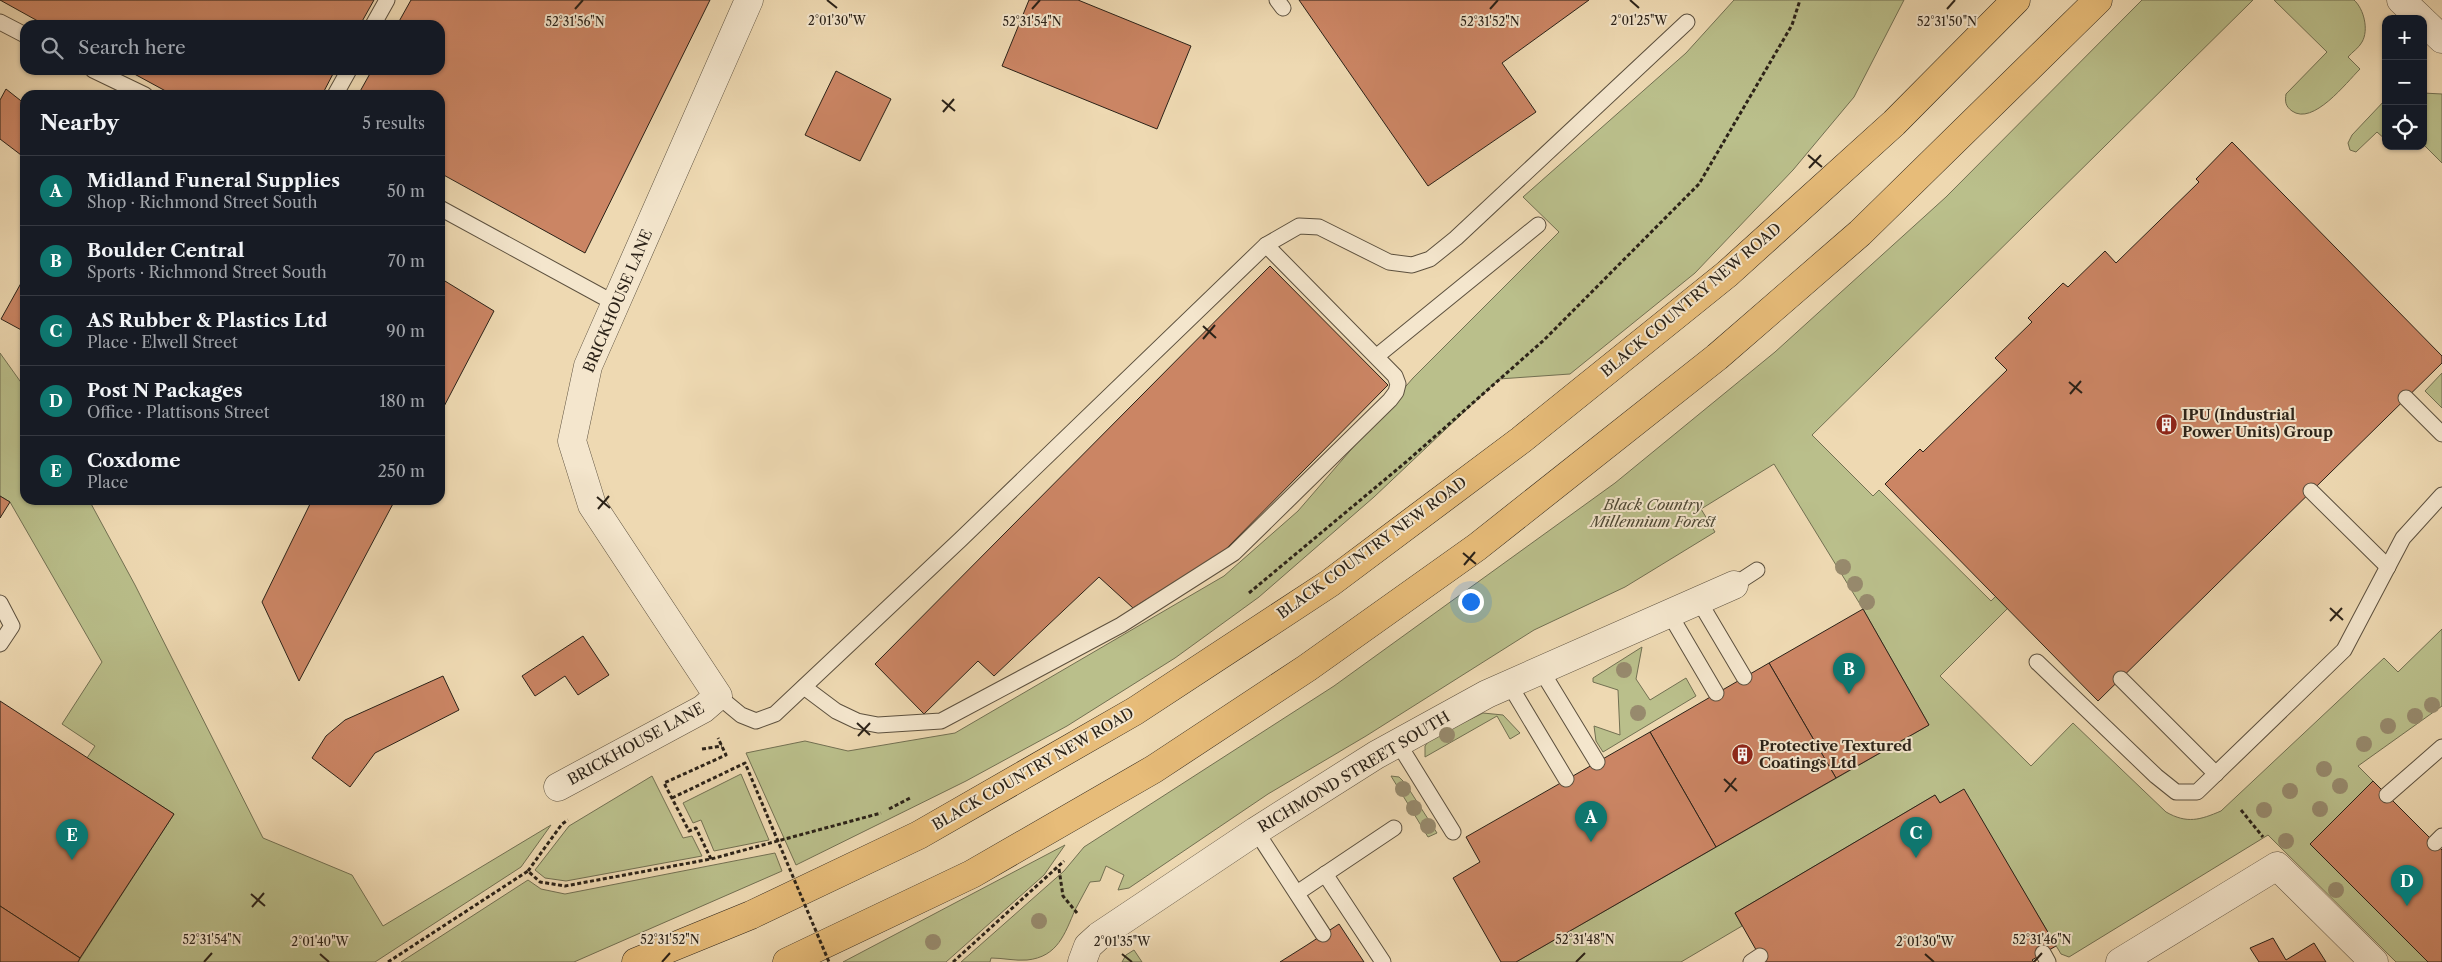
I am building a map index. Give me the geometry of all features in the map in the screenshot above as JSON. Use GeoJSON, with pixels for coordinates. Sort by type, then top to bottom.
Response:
{"type":"FeatureCollection","features":[{"type":"Feature","properties":{"kind":"highway","name":"BLACK COUNTRY NEW ROAD"},"geometry":{"type":"LineString","coordinates":[[636,962],[751,915],[919,836],[1135,711],[1330,583],[1520,440],[1727,274],[1894,123],[2016,0]]}},
{"type":"Feature","properties":{"kind":"highway"},"geometry":{"type":"LineString","coordinates":[[787,962],[972,874],[1154,769],[1307,668],[1477,547],[1717,357],[1860,233],[2098,0]]}},
{"type":"Feature","properties":{"kind":"street","name":"BRICKHOUSE LANE"},"geometry":{"type":"LineString","coordinates":[[558,787],[711,702],[592,505],[572,441],[588,366],[749,0]]}},
{"type":"Feature","properties":{"kind":"street"},"geometry":{"type":"LineString","coordinates":[[2401,0],[2417,15]]}},
{"type":"Feature","properties":{"kind":"street"},"geometry":{"type":"LineString","coordinates":[[2427,25],[2442,39]]}},
{"type":"Feature","properties":{"kind":"street","name":"RICHMOND STREET SOUTH"},"geometry":{"type":"LineString","coordinates":[[1082,962],[1088,946],[1098,936],[1256,830],[1398,743],[1487,694],[1734,585]]}},
{"type":"Feature","properties":{"kind":"street"},"geometry":{"type":"LineString","coordinates":[[2120,962],[2271,853],[2374,962]]}},
{"type":"Feature","properties":{"kind":"lane"},"geometry":{"type":"LineString","coordinates":[[376,20],[387,0]]}},
{"type":"Feature","properties":{"kind":"lane"},"geometry":{"type":"LineString","coordinates":[[0,22],[20,32]]}},
{"type":"Feature","properties":{"kind":"lane"},"geometry":{"type":"LineString","coordinates":[[711,702],[756,721],[775,714],[960,540],[1266,245],[1299,226],[1318,227],[1389,262],[1412,265],[1430,259],[1456,238],[1687,22]]}},
{"type":"Feature","properties":{"kind":"lane"},"geometry":{"type":"LineString","coordinates":[[103,75],[135,90]]}},
{"type":"Feature","properties":{"kind":"lane"},"geometry":{"type":"LineString","coordinates":[[338,90],[345,75]]}},
{"type":"Feature","properties":{"kind":"lane"},"geometry":{"type":"LineString","coordinates":[[445,211],[616,304]]}},
{"type":"Feature","properties":{"kind":"lane"},"geometry":{"type":"LineString","coordinates":[[1377,356],[1538,225]]}},
{"type":"Feature","properties":{"kind":"lane"},"geometry":{"type":"LineString","coordinates":[[804,687],[836,711],[857,721],[878,725],[941,721],[1121,625],[1234,554],[1390,400],[1396,392],[1398,384],[1396,376],[1266,245]]}},
{"type":"Feature","properties":{"kind":"lane"},"geometry":{"type":"LineString","coordinates":[[2406,398],[2442,434]]}},
{"type":"Feature","properties":{"kind":"lane"},"geometry":{"type":"LineString","coordinates":[[2311,491],[2388,567]]}},
{"type":"Feature","properties":{"kind":"lane"},"geometry":{"type":"LineString","coordinates":[[2037,662],[2156,776],[2176,792],[2197,792],[2344,650],[2403,538],[2442,494]]}},
{"type":"Feature","properties":{"kind":"lane"},"geometry":{"type":"LineString","coordinates":[[1734,585],[1757,570]]}},
{"type":"Feature","properties":{"kind":"lane"},"geometry":{"type":"LineString","coordinates":[[1699,601],[1744,677]]}},
{"type":"Feature","properties":{"kind":"lane"},"geometry":{"type":"LineString","coordinates":[[0,603],[12,626],[0,644]]}},
{"type":"Feature","properties":{"kind":"lane"},"geometry":{"type":"LineString","coordinates":[[1669,614],[1716,693]]}},
{"type":"Feature","properties":{"kind":"lane"},"geometry":{"type":"LineString","coordinates":[[1541,670],[1597,762]]}},
{"type":"Feature","properties":{"kind":"lane"},"geometry":{"type":"LineString","coordinates":[[2121,679],[2216,774]]}},
{"type":"Feature","properties":{"kind":"lane"},"geometry":{"type":"LineString","coordinates":[[1509,684],[1566,780]]}},
{"type":"Feature","properties":{"kind":"lane"},"geometry":{"type":"LineString","coordinates":[[1398,743],[1453,832]]}},
{"type":"Feature","properties":{"kind":"lane"},"geometry":{"type":"LineString","coordinates":[[2387,795],[2442,747]]}},
{"type":"Feature","properties":{"kind":"lane"},"geometry":{"type":"LineString","coordinates":[[1297,893],[1394,828]]}},
{"type":"Feature","properties":{"kind":"lane"},"geometry":{"type":"LineString","coordinates":[[1256,830],[1323,934]]}},
{"type":"Feature","properties":{"kind":"lane"},"geometry":{"type":"LineString","coordinates":[[1325,874],[1383,962]]}},
{"type":"Feature","properties":{"kind":"path"},"geometry":{"type":"LineString","coordinates":[[711,702],[726,755],[664,783],[689,831],[696,828],[711,859]]}},
{"type":"Feature","properties":{"kind":"path"},"geometry":{"type":"LineString","coordinates":[[672,798],[745,763],[829,962]]}},
{"type":"Feature","properties":{"kind":"path"},"geometry":{"type":"LineString","coordinates":[[2241,810],[2271,853]]}},
{"type":"Feature","properties":{"kind":"path"},"geometry":{"type":"LineString","coordinates":[[953,962],[1067,858]]}},
{"type":"Feature","properties":{"kind":"path"},"geometry":{"type":"LineString","coordinates":[[1058,868],[1063,896],[1098,936]]}},
{"type":"Feature","properties":{"kind":"green space"},"geometry":{"type":"Polygon","coordinates":[[[1734,0],[1904,0],[1854,97],[1793,170],[1695,273],[1570,374],[1499,379],[1374,497],[1259,597],[1175,658],[1067,726],[966,781],[796,865],[746,753],[805,741],[848,751],[955,733],[1224,576],[1298,511],[1413,378],[1559,232],[1523,197],[1686,53],[1734,0]]]}},
{"type":"Feature","properties":{"kind":"green space","name":"Black Country Millennium Forest"},"geometry":{"type":"Polygon","coordinates":[[[2142,0],[2253,0],[1812,435],[1873,496],[1879,490],[1991,601],[1996,596],[2008,608],[1940,676],[2031,766],[2073,723],[2166,812],[2180,818],[2206,817],[2221,811],[2384,658],[2398,672],[2442,629],[2442,706],[2358,766],[2373,781],[2310,844],[2428,962],[2396,962],[2268,835],[2069,957],[2061,954],[1963,790],[1940,803],[1935,795],[1735,913],[1742,926],[1681,962],[1516,962],[1929,725],[1863,609],[1774,464],[1701,509],[1715,532],[1625,587],[1534,630],[1366,736],[1268,794],[1129,888],[1118,890],[1124,875],[1106,866],[1100,881],[1090,882],[1064,935],[1053,949],[1046,954],[1027,960],[991,958],[990,962],[961,962],[1064,871],[1084,847],[1334,686],[1615,483],[1775,352],[1946,197],[2142,0]]]}},
{"type":"Feature","properties":{"kind":"green space"},"geometry":{"type":"Polygon","coordinates":[[[2274,0],[2354,0],[2363,14],[2364,37],[2359,46],[2348,57],[2360,69],[2329,101],[2310,113],[2300,114],[2292,111],[2286,103],[2286,94],[2327,52],[2274,0]]]}},
{"type":"Feature","properties":{"kind":"green space"},"geometry":{"type":"Polygon","coordinates":[[[2427,93],[2442,94],[2442,163],[2427,148],[2427,93]]]}},
{"type":"Feature","properties":{"kind":"green space"},"geometry":{"type":"Polygon","coordinates":[[[2382,103],[2382,136],[2377,132],[2356,152],[2350,150],[2348,143],[2352,135],[2382,103]]]}},
{"type":"Feature","properties":{"kind":"green space"},"geometry":{"type":"Polygon","coordinates":[[[0,353],[20,381],[20,505],[92,505],[135,585],[263,838],[352,875],[383,926],[551,825],[521,867],[375,962],[78,962],[174,814],[87,758],[95,746],[62,724],[102,662],[10,502],[0,496],[0,353]]]}},
{"type":"Feature","properties":{"kind":"green space"},"geometry":{"type":"Polygon","coordinates":[[[2442,373],[2442,408],[2425,391],[2442,373]]]}},
{"type":"Feature","properties":{"kind":"green space"},"geometry":{"type":"Polygon","coordinates":[[[1642,647],[1636,679],[1650,700],[1686,678],[1696,696],[1603,752],[1596,741],[1594,726],[1620,735],[1618,690],[1593,682],[1593,678],[1642,647]]]}},
{"type":"Feature","properties":{"kind":"green space"},"geometry":{"type":"Polygon","coordinates":[[[1483,713],[1503,715],[1520,733],[1510,739],[1497,716],[1425,757],[1425,746],[1430,739],[1483,713]]]}},
{"type":"Feature","properties":{"kind":"green space"},"geometry":{"type":"Polygon","coordinates":[[[741,774],[769,840],[714,851],[701,820],[693,823],[683,803],[741,774]]]}},
{"type":"Feature","properties":{"kind":"green space"},"geometry":{"type":"Polygon","coordinates":[[[652,776],[683,838],[692,836],[702,856],[566,881],[545,878],[535,870],[569,826],[652,776]]]}},
{"type":"Feature","properties":{"kind":"green space"},"geometry":{"type":"Polygon","coordinates":[[[1391,776],[1399,777],[1405,783],[1437,833],[1428,837],[1391,776]]]}},
{"type":"Feature","properties":{"kind":"green space"},"geometry":{"type":"Polygon","coordinates":[[[1065,845],[1044,875],[946,962],[843,962],[1065,845]]]}},
{"type":"Feature","properties":{"kind":"green space"},"geometry":{"type":"Polygon","coordinates":[[[775,853],[782,871],[574,962],[401,962],[528,880],[541,889],[565,894],[775,853]]]}},
{"type":"Feature","properties":{"kind":"green space"},"geometry":{"type":"Polygon","coordinates":[[[1134,950],[1142,962],[1122,962],[1126,955],[1134,950]]]}},
{"type":"Feature","properties":{"kind":"building"},"geometry":{"type":"Polygon","coordinates":[[[0,0],[374,0],[363,20],[36,20],[0,0]]]}},
{"type":"Feature","properties":{"kind":"building"},"geometry":{"type":"Polygon","coordinates":[[[411,0],[710,0],[585,253],[445,176],[445,90],[361,90],[369,75],[445,75],[445,20],[400,20],[411,0]]]}},
{"type":"Feature","properties":{"kind":"building"},"geometry":{"type":"Polygon","coordinates":[[[1029,0],[1078,0],[1191,46],[1157,129],[1002,66],[1029,0]]]}},
{"type":"Feature","properties":{"kind":"building"},"geometry":{"type":"Polygon","coordinates":[[[1299,0],[1589,0],[1502,63],[1536,112],[1428,186],[1299,0]]]}},
{"type":"Feature","properties":{"kind":"building"},"geometry":{"type":"Polygon","coordinates":[[[836,71],[891,99],[860,161],[805,135],[836,71]]]}},
{"type":"Feature","properties":{"kind":"building"},"geometry":{"type":"Polygon","coordinates":[[[136,75],[332,75],[325,90],[164,90],[136,75]]]}},
{"type":"Feature","properties":{"kind":"building"},"geometry":{"type":"Polygon","coordinates":[[[6,89],[20,100],[20,154],[0,139],[0,100],[6,89]]]}},
{"type":"Feature","properties":{"kind":"building","name":"IPU (Industrial Power Units) Group"},"geometry":{"type":"Polygon","coordinates":[[[2232,142],[2442,356],[2442,363],[2098,701],[1885,484],[1920,449],[1923,452],[2007,370],[1995,358],[2032,322],[2028,318],[2063,283],[2068,287],[2105,251],[2116,263],[2199,182],[2196,179],[2232,142]]]}},
{"type":"Feature","properties":{"kind":"building"},"geometry":{"type":"Polygon","coordinates":[[[1270,266],[1388,385],[1224,551],[1133,608],[1099,577],[994,676],[978,661],[924,714],[875,664],[1270,266]]]}},
{"type":"Feature","properties":{"kind":"building"},"geometry":{"type":"Polygon","coordinates":[[[445,281],[494,311],[445,404],[445,281]]]}},
{"type":"Feature","properties":{"kind":"building"},"geometry":{"type":"Polygon","coordinates":[[[20,285],[20,329],[1,319],[20,285]]]}},
{"type":"Feature","properties":{"kind":"building"},"geometry":{"type":"Polygon","coordinates":[[[0,496],[10,502],[0,518],[0,496]]]}},
{"type":"Feature","properties":{"kind":"building"},"geometry":{"type":"Polygon","coordinates":[[[310,505],[392,505],[299,681],[262,602],[310,505]]]}},
{"type":"Feature","properties":{"kind":"building"},"geometry":{"type":"Polygon","coordinates":[[[1863,609],[1929,725],[1836,778],[1769,663],[1863,609]]]}},
{"type":"Feature","properties":{"kind":"building"},"geometry":{"type":"Polygon","coordinates":[[[583,636],[609,675],[578,695],[565,676],[535,696],[522,676],[583,636]]]}},
{"type":"Feature","properties":{"kind":"building","name":"Protective Textured Coatings Ltd"},"geometry":{"type":"Polygon","coordinates":[[[1769,663],[1836,778],[1716,847],[1650,732],[1769,663]]]}},
{"type":"Feature","properties":{"kind":"building"},"geometry":{"type":"Polygon","coordinates":[[[443,676],[459,710],[375,753],[350,787],[312,758],[326,736],[345,720],[443,676]]]}},
{"type":"Feature","properties":{"kind":"building"},"geometry":{"type":"Polygon","coordinates":[[[0,701],[174,814],[80,958],[0,906],[0,701]]]}},
{"type":"Feature","properties":{"kind":"building"},"geometry":{"type":"Polygon","coordinates":[[[1650,732],[1716,847],[1516,962],[1501,962],[1453,878],[1480,862],[1466,837],[1650,732]]]}},
{"type":"Feature","properties":{"kind":"building"},"geometry":{"type":"Polygon","coordinates":[[[2373,781],[2442,850],[2442,962],[2428,962],[2310,844],[2373,781]]]}},
{"type":"Feature","properties":{"kind":"building"},"geometry":{"type":"Polygon","coordinates":[[[1964,789],[2056,946],[2032,960],[2034,962],[1763,962],[1735,913],[1935,795],[1940,803],[1964,789]]]}},
{"type":"Feature","properties":{"kind":"building"},"geometry":{"type":"Polygon","coordinates":[[[0,906],[80,958],[78,962],[0,962],[0,906]]]}},
{"type":"Feature","properties":{"kind":"building"},"geometry":{"type":"Polygon","coordinates":[[[1339,924],[1364,962],[1280,962],[1307,945],[1339,924]]]}},
{"type":"Feature","properties":{"kind":"building"},"geometry":{"type":"Polygon","coordinates":[[[2273,938],[2286,960],[2314,943],[2326,962],[2259,962],[2250,948],[2273,938]]]}},
{"type":"Feature","properties":{"kind":"place","name":"IPU (Industrial Power Units) Group"},"geometry":{"type":"Point","coordinates":[2166,424]}},
{"type":"Feature","properties":{"kind":"place","name":"Boulder Central"},"geometry":{"type":"Point","coordinates":[1849,694]}},
{"type":"Feature","properties":{"kind":"place","name":"Protective Textured Coatings Ltd"},"geometry":{"type":"Point","coordinates":[1743,755]}},
{"type":"Feature","properties":{"kind":"place","name":"Midland Funeral Supplies"},"geometry":{"type":"Point","coordinates":[1591,842]}},
{"type":"Feature","properties":{"kind":"place","name":"AS Rubber & Plastics Ltd"},"geometry":{"type":"Point","coordinates":[1916,858]}},
{"type":"Feature","properties":{"kind":"place","name":"Coxdome"},"geometry":{"type":"Point","coordinates":[72,860]}},
{"type":"Feature","properties":{"kind":"place","name":"Post N Packages"},"geometry":{"type":"Point","coordinates":[2407,906]}}]}
